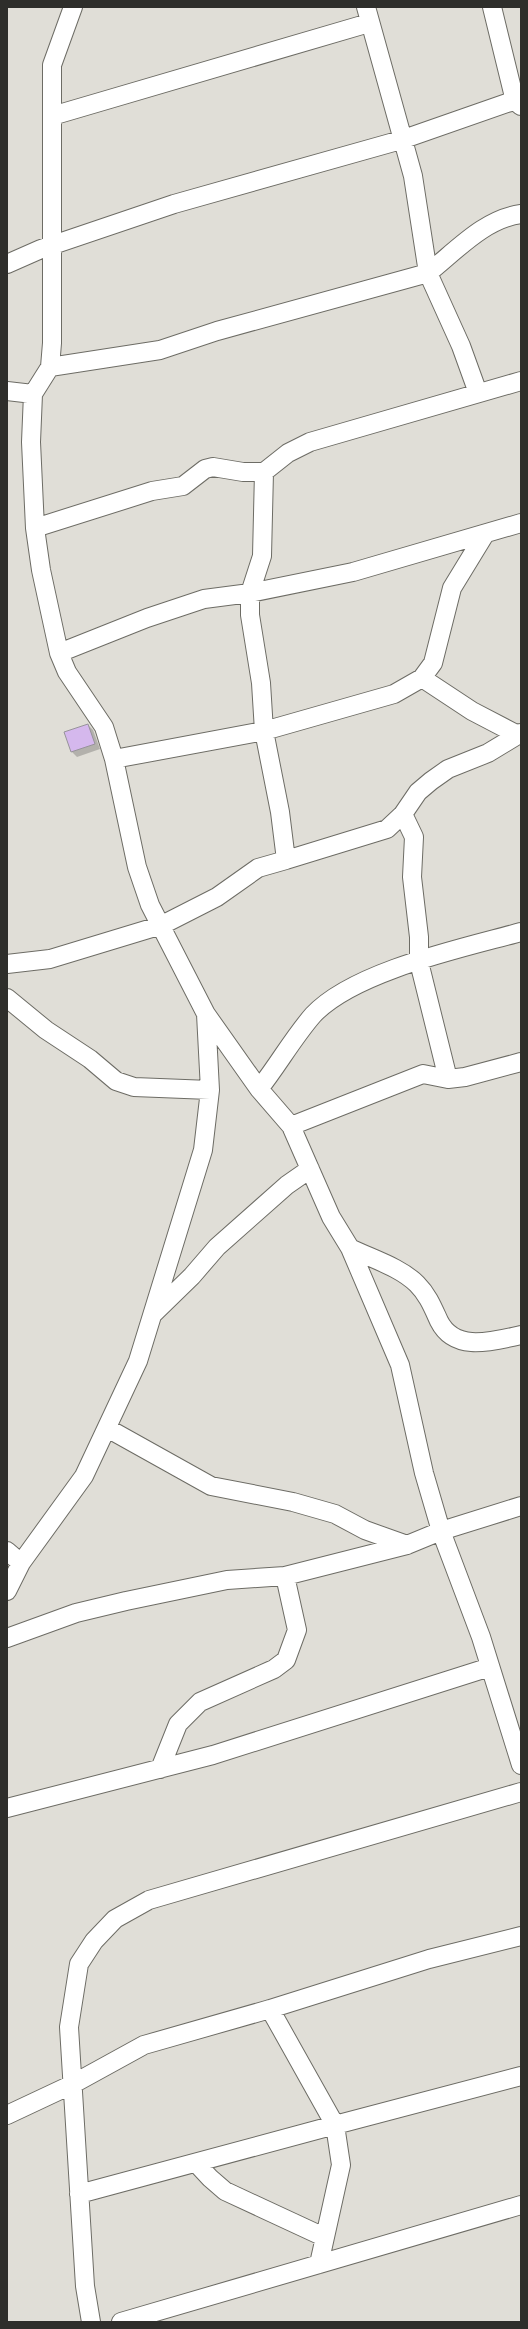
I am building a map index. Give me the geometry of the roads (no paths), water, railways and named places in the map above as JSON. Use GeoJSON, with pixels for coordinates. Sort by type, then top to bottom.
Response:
{"type":"FeatureCollection","features":[{"type":"Feature","properties":{"kind":"street"},"geometry":{"type":"LineString","coordinates":[[74,7],[54,57],[52,116],[53,245],[50,367],[33,394],[31,442],[35,528],[41,570],[59,653],[66,672],[104,727],[114,760],[137,867],[150,905],[162,925],[206,1014],[260,1090],[291,1126],[331,1217],[350,1248],[400,1365],[420,1458],[441,1531],[490,1666],[521,1765]]}},
{"type":"Feature","properties":{"kind":"street"},"geometry":{"type":"LineString","coordinates":[[7,264],[53,245],[174,204],[401,140],[518,103],[492,7]]}},
{"type":"Feature","properties":{"kind":"street"},"geometry":{"type":"LineString","coordinates":[[52,116],[368,15],[401,140],[413,176],[420,210],[428,273],[461,346],[478,393]]}},
{"type":"Feature","properties":{"kind":"street"},"geometry":{"type":"LineString","coordinates":[[50,367],[160,350],[217,331],[428,273],[470,237],[488,226],[521,214]]}},
{"type":"Feature","properties":{"kind":"street"},"geometry":{"type":"LineString","coordinates":[[35,528],[152,491],[182,486],[205,469],[213,467],[243,472],[264,472],[288,453],[310,442],[521,381]]}},
{"type":"Feature","properties":{"kind":"street"},"geometry":{"type":"LineString","coordinates":[[7,391],[33,394]]}},
{"type":"Feature","properties":{"kind":"street"},"geometry":{"type":"LineString","coordinates":[[264,472],[262,556],[250,593],[250,615],[261,683],[264,731],[280,812],[286,860]]}},
{"type":"Feature","properties":{"kind":"street"},"geometry":{"type":"LineString","coordinates":[[59,653],[147,618],[204,599],[250,593],[353,572],[521,523]]}},
{"type":"Feature","properties":{"kind":"street"},"geometry":{"type":"LineString","coordinates":[[114,760],[264,731],[394,694],[422,678],[433,663],[452,588],[485,534]]}},
{"type":"Feature","properties":{"kind":"street"},"geometry":{"type":"LineString","coordinates":[[422,678],[472,711],[520,734]]}},
{"type":"Feature","properties":{"kind":"street"},"geometry":{"type":"LineString","coordinates":[[7,964],[50,959],[162,925],[217,897],[258,868],[350,842],[387,829],[403,814],[418,792],[448,769],[488,753],[520,734]]}},
{"type":"Feature","properties":{"kind":"street"},"geometry":{"type":"LineString","coordinates":[[403,814],[414,836],[412,877],[419,937],[419,962],[448,1079]]}},
{"type":"Feature","properties":{"kind":"street"},"geometry":{"type":"LineString","coordinates":[[260,1090],[314,1014],[352,986],[419,962],[521,932]]}},
{"type":"Feature","properties":{"kind":"street"},"geometry":{"type":"LineString","coordinates":[[7,998],[46,1030],[90,1059],[116,1080],[134,1087],[210,1090]]}},
{"type":"Feature","properties":{"kind":"street"},"geometry":{"type":"LineString","coordinates":[[7,1590],[21,1562],[84,1476],[138,1361],[203,1150],[210,1090],[206,1014]]}},
{"type":"Feature","properties":{"kind":"street"},"geometry":{"type":"LineString","coordinates":[[291,1126],[423,1074],[448,1079],[465,1077],[521,1062]]}},
{"type":"Feature","properties":{"kind":"street"},"geometry":{"type":"LineString","coordinates":[[152,1315],[192,1276],[217,1247],[287,1186],[310,1169]]}},
{"type":"Feature","properties":{"kind":"street"},"geometry":{"type":"LineString","coordinates":[[350,1248],[400,1272],[418,1285],[432,1304],[439,1323],[448,1334],[463,1342],[481,1343],[521,1335]]}},
{"type":"Feature","properties":{"kind":"street"},"geometry":{"type":"LineString","coordinates":[[107,1428],[211,1486],[293,1502],[335,1514],[365,1530],[407,1545]]}},
{"type":"Feature","properties":{"kind":"street"},"geometry":{"type":"LineString","coordinates":[[7,1638],[76,1613],[126,1601],[228,1580],[285,1576],[407,1545],[441,1531],[521,1506]]}},
{"type":"Feature","properties":{"kind":"street"},"geometry":{"type":"LineString","coordinates":[[7,1550],[21,1562]]}},
{"type":"Feature","properties":{"kind":"street"},"geometry":{"type":"LineString","coordinates":[[160,1769],[178,1724],[200,1702],[274,1669],[286,1660],[297,1630],[285,1576]]}},
{"type":"Feature","properties":{"kind":"street"},"geometry":{"type":"LineString","coordinates":[[7,1808],[213,1755],[490,1666]]}},
{"type":"Feature","properties":{"kind":"street"},"geometry":{"type":"LineString","coordinates":[[92,2322],[85,2286],[69,2027],[79,1964],[94,1941],[115,1919],[149,1900],[521,1792]]}},
{"type":"Feature","properties":{"kind":"street"},"geometry":{"type":"LineString","coordinates":[[7,2115],[73,2084],[144,2045],[270,2009],[429,1959],[521,1936]]}},
{"type":"Feature","properties":{"kind":"street"},"geometry":{"type":"LineString","coordinates":[[270,2009],[335,2125],[341,2165],[319,2264]]}},
{"type":"Feature","properties":{"kind":"street"},"geometry":{"type":"LineString","coordinates":[[79,2194],[197,2164],[335,2125],[521,2076]]}},
{"type":"Feature","properties":{"kind":"street"},"geometry":{"type":"LineString","coordinates":[[197,2164],[225,2191],[324,2237]]}},
{"type":"Feature","properties":{"kind":"street"},"geometry":{"type":"LineString","coordinates":[[121,2322],[521,2205]]}}]}
